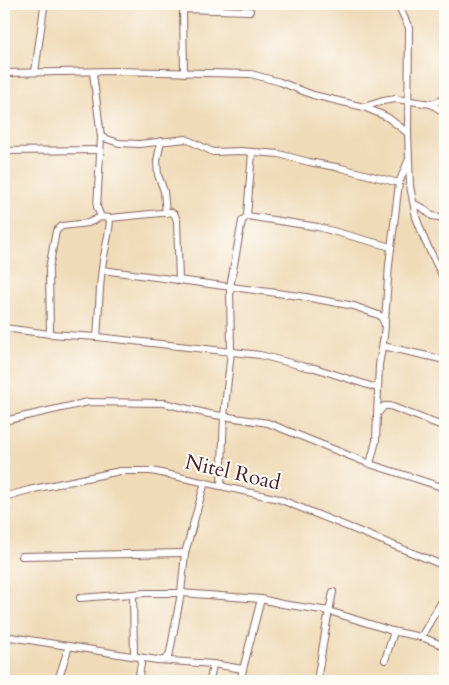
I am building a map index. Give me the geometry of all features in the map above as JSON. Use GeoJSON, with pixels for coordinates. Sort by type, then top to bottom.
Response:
{"type":"FeatureCollection","features":[{"type":"Feature","properties":{"kind":"street"},"geometry":{"type":"LineString","coordinates":[[398,4],[408,28],[410,186],[425,241],[445,281]]}},
{"type":"Feature","properties":{"kind":"street"},"geometry":{"type":"LineString","coordinates":[[35,72],[44,7]]}},
{"type":"Feature","properties":{"kind":"street"},"geometry":{"type":"LineString","coordinates":[[184,73],[183,9],[250,11]]}},
{"type":"Feature","properties":{"kind":"street"},"geometry":{"type":"LineString","coordinates":[[4,73],[184,73],[265,76],[313,95],[364,107],[388,117],[408,133]]}},
{"type":"Feature","properties":{"kind":"street"},"geometry":{"type":"LineString","coordinates":[[93,73],[101,137],[96,202],[101,217]]}},
{"type":"Feature","properties":{"kind":"street"},"geometry":{"type":"LineString","coordinates":[[364,107],[396,99],[431,104],[445,113]]}},
{"type":"Feature","properties":{"kind":"street"},"geometry":{"type":"LineString","coordinates":[[431,104],[445,99]]}},
{"type":"Feature","properties":{"kind":"street"},"geometry":{"type":"LineString","coordinates":[[101,137],[119,143],[139,144],[186,139],[213,152],[280,154],[400,183]]}},
{"type":"Feature","properties":{"kind":"street"},"geometry":{"type":"LineString","coordinates":[[161,141],[156,161],[158,175],[164,191],[166,213]]}},
{"type":"Feature","properties":{"kind":"street"},"geometry":{"type":"LineString","coordinates":[[4,150],[100,150]]}},
{"type":"Feature","properties":{"kind":"street"},"geometry":{"type":"LineString","coordinates":[[221,486],[224,416],[231,352],[230,288],[242,221],[247,216],[252,152]]}},
{"type":"Feature","properties":{"kind":"street"},"geometry":{"type":"LineString","coordinates":[[370,464],[376,441],[378,388],[391,247],[400,183],[409,158]]}},
{"type":"Feature","properties":{"kind":"street"},"geometry":{"type":"LineString","coordinates":[[414,204],[423,208],[432,216],[445,218]]}},
{"type":"Feature","properties":{"kind":"street"},"geometry":{"type":"LineString","coordinates":[[50,334],[50,269],[56,231],[62,226],[88,224],[101,217],[110,218],[171,212],[175,215],[177,221],[179,281]]}},
{"type":"Feature","properties":{"kind":"street"},"geometry":{"type":"LineString","coordinates":[[247,216],[318,227],[391,247]]}},
{"type":"Feature","properties":{"kind":"street"},"geometry":{"type":"LineString","coordinates":[[98,337],[102,270],[110,218]]}},
{"type":"Feature","properties":{"kind":"street"},"geometry":{"type":"LineString","coordinates":[[102,270],[300,296],[354,306],[381,316],[385,325]]}},
{"type":"Feature","properties":{"kind":"street"},"geometry":{"type":"LineString","coordinates":[[4,328],[260,355],[315,368],[378,388]]}},
{"type":"Feature","properties":{"kind":"street"},"geometry":{"type":"LineString","coordinates":[[383,346],[445,360]]}},
{"type":"Feature","properties":{"kind":"street"},"geometry":{"type":"LineString","coordinates":[[4,421],[88,402],[164,403],[268,423],[315,440],[370,464],[445,488]]}},
{"type":"Feature","properties":{"kind":"street"},"geometry":{"type":"LineString","coordinates":[[378,413],[384,406],[390,406],[445,427]]}},
{"type":"Feature","properties":{"kind":"street","name":"Nitel Road"},"geometry":{"type":"LineString","coordinates":[[4,497],[120,471],[152,471],[279,499],[445,566]]}},
{"type":"Feature","properties":{"kind":"street"},"geometry":{"type":"LineString","coordinates":[[164,660],[170,652],[181,593],[185,553],[205,482]]}},
{"type":"Feature","properties":{"kind":"street"},"geometry":{"type":"LineString","coordinates":[[22,556],[185,553]]}},
{"type":"Feature","properties":{"kind":"street"},"geometry":{"type":"LineString","coordinates":[[317,681],[329,610],[334,592]]}},
{"type":"Feature","properties":{"kind":"street"},"geometry":{"type":"LineString","coordinates":[[80,598],[145,593],[181,593],[260,599],[329,610],[445,646]]}},
{"type":"Feature","properties":{"kind":"street"},"geometry":{"type":"LineString","coordinates":[[133,595],[134,656]]}},
{"type":"Feature","properties":{"kind":"street"},"geometry":{"type":"LineString","coordinates":[[421,637],[445,596]]}},
{"type":"Feature","properties":{"kind":"street"},"geometry":{"type":"LineString","coordinates":[[240,681],[260,599]]}},
{"type":"Feature","properties":{"kind":"street"},"geometry":{"type":"LineString","coordinates":[[385,660],[393,635],[392,631]]}},
{"type":"Feature","properties":{"kind":"street"},"geometry":{"type":"LineString","coordinates":[[4,636],[142,658],[213,664],[243,669]]}},
{"type":"Feature","properties":{"kind":"street"},"geometry":{"type":"LineString","coordinates":[[60,681],[60,674],[69,646]]}},
{"type":"Feature","properties":{"kind":"street"},"geometry":{"type":"LineString","coordinates":[[138,681],[142,658]]}},
{"type":"Feature","properties":{"kind":"street"},"geometry":{"type":"LineString","coordinates":[[210,681],[213,664]]}}]}
